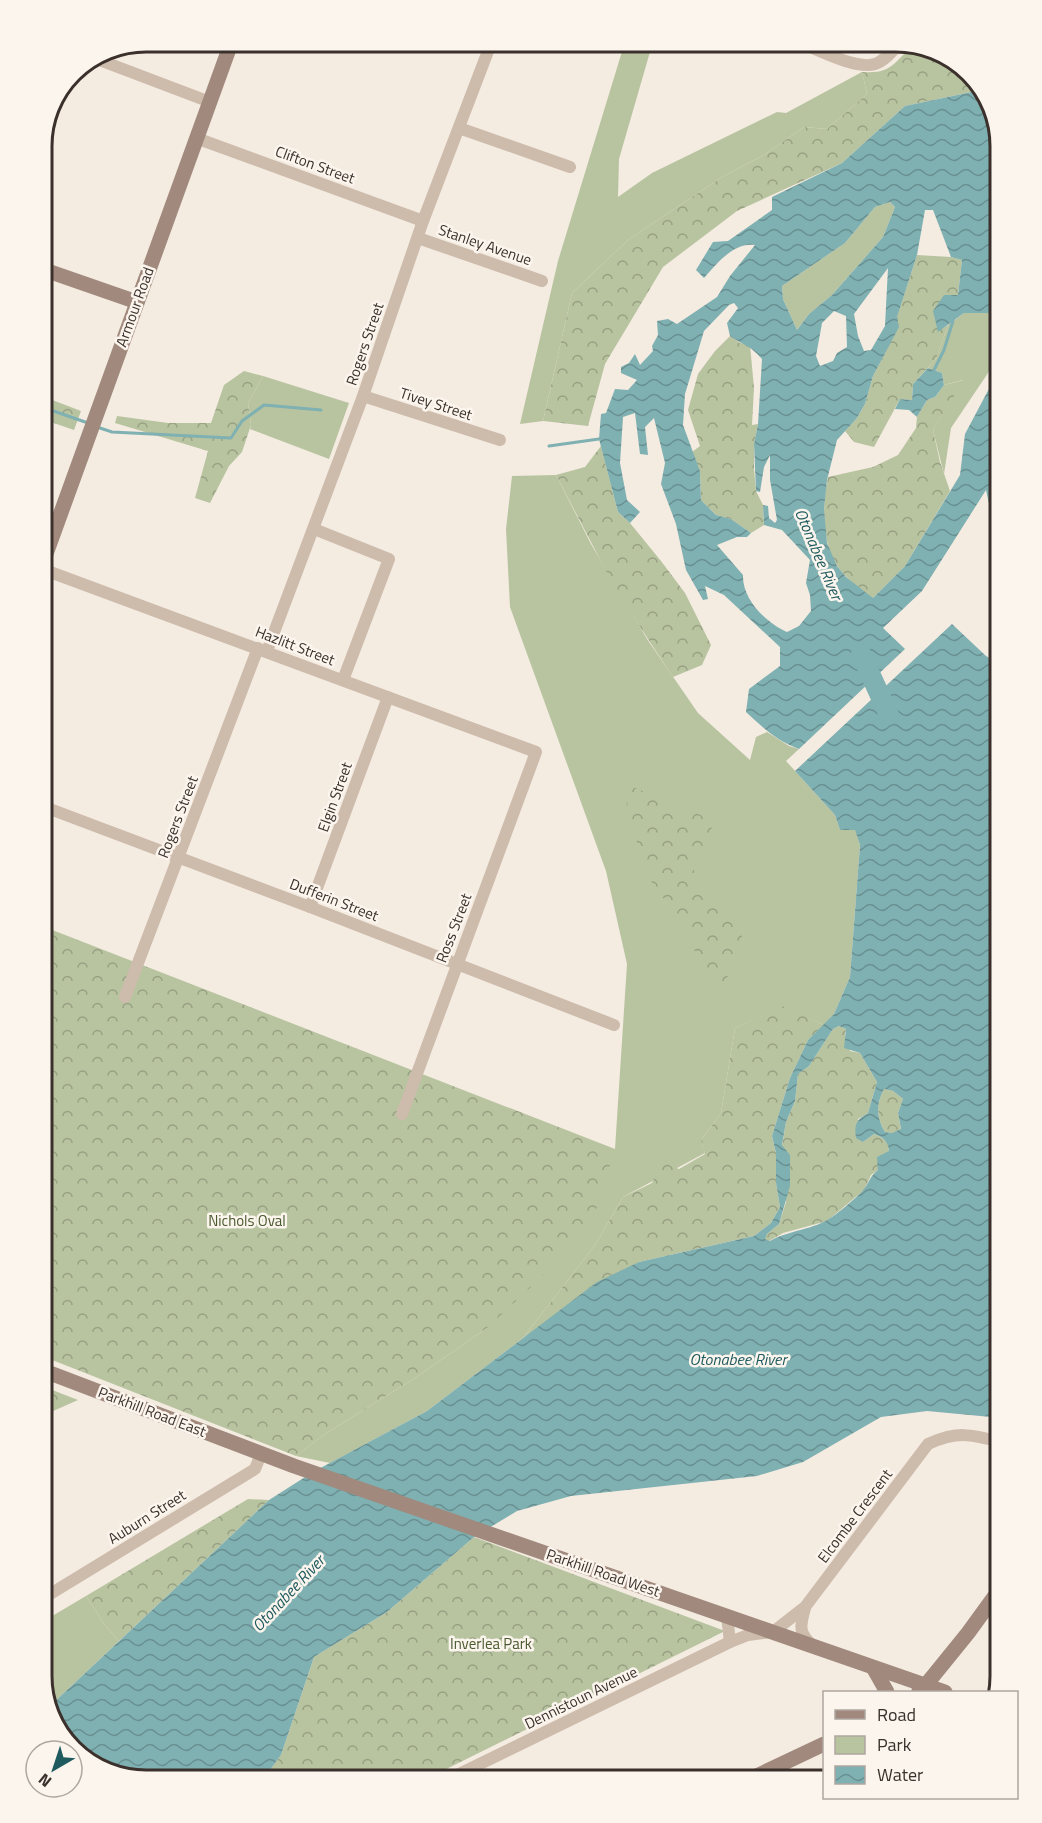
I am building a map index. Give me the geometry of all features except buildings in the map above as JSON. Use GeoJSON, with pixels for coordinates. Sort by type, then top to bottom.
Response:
{"type":"FeatureCollection","features":[{"type":"Feature","properties":{"kind":"main road","name":"Armour Road"},"geometry":{"type":"LineString","coordinates":[[53,537],[228,52]]}},
{"type":"Feature","properties":{"kind":"main road"},"geometry":{"type":"LineString","coordinates":[[53,273],[137,302]]}},
{"type":"Feature","properties":{"kind":"main road","name":"Parkhill Road East"},"geometry":{"type":"LineString","coordinates":[[52,1374],[261,1454]]}},
{"type":"Feature","properties":{"kind":"main road","name":"Parkhill Road West"},"geometry":{"type":"LineString","coordinates":[[261,1454],[773,1632],[921,1689],[937,1691]]}},
{"type":"Feature","properties":{"kind":"main road"},"geometry":{"type":"LineString","coordinates":[[921,1689],[968,1634],[990,1603]]}},
{"type":"Feature","properties":{"kind":"main road"},"geometry":{"type":"LineString","coordinates":[[874,1669],[885,1691]]}},
{"type":"Feature","properties":{"kind":"main road"},"geometry":{"type":"LineString","coordinates":[[769,1770],[823,1745]]}},
{"type":"Feature","properties":{"kind":"street","name":"Rogers Street"},"geometry":{"type":"LineString","coordinates":[[125,997],[263,650],[314,529],[363,396],[423,221],[487,52]]}},
{"type":"Feature","properties":{"kind":"street"},"geometry":{"type":"LineString","coordinates":[[827,53],[858,65],[875,64],[890,53]]}},
{"type":"Feature","properties":{"kind":"street"},"geometry":{"type":"LineString","coordinates":[[105,62],[210,102]]}},
{"type":"Feature","properties":{"kind":"street"},"geometry":{"type":"LineString","coordinates":[[459,128],[570,167]]}},
{"type":"Feature","properties":{"kind":"street","name":"Clifton Street"},"geometry":{"type":"LineString","coordinates":[[196,138],[423,221]]}},
{"type":"Feature","properties":{"kind":"street","name":"Stanley Avenue"},"geometry":{"type":"LineString","coordinates":[[418,238],[542,281]]}},
{"type":"Feature","properties":{"kind":"street","name":"Tivey Street"},"geometry":{"type":"LineString","coordinates":[[363,396],[500,440]]}},
{"type":"Feature","properties":{"kind":"street"},"geometry":{"type":"LineString","coordinates":[[314,529],[389,559],[343,680]]}},
{"type":"Feature","properties":{"kind":"street","name":"Hazlitt Street"},"geometry":{"type":"LineString","coordinates":[[53,571],[536,752]]}},
{"type":"Feature","properties":{"kind":"street","name":"Elgin Street"},"geometry":{"type":"LineString","coordinates":[[310,907],[388,697]]}},
{"type":"Feature","properties":{"kind":"street","name":"Ross Street"},"geometry":{"type":"LineString","coordinates":[[402,1114],[536,752]]}},
{"type":"Feature","properties":{"kind":"street","name":"Dufferin Street"},"geometry":{"type":"LineString","coordinates":[[53,810],[614,1025]]}},
{"type":"Feature","properties":{"kind":"street","name":"Elcombe Crescent"},"geometry":{"type":"LineString","coordinates":[[773,1632],[805,1607],[928,1444],[947,1435],[974,1435],[990,1439]]}},
{"type":"Feature","properties":{"kind":"street","name":"Auburn Street"},"geometry":{"type":"LineString","coordinates":[[52,1593],[255,1468],[261,1454]]}},
{"type":"Feature","properties":{"kind":"street"},"geometry":{"type":"LineString","coordinates":[[805,1607],[800,1624],[804,1637],[814,1647]]}},
{"type":"Feature","properties":{"kind":"street"},"geometry":{"type":"LineString","coordinates":[[727,1616],[730,1642]]}},
{"type":"Feature","properties":{"kind":"street","name":"Dennistoun Avenue"},"geometry":{"type":"LineString","coordinates":[[468,1770],[730,1642],[748,1635],[773,1632]]}},
{"type":"Feature","properties":{"kind":"green space"},"geometry":{"type":"Polygon","coordinates":[[[622,53],[650,53],[619,159],[618,197],[652,173],[777,112],[786,113],[862,72],[867,94],[827,129],[804,127],[764,155],[722,177],[628,240],[572,293],[543,421],[520,424],[558,261],[622,53]]]}},
{"type":"Feature","properties":{"kind":"green space"},"geometry":{"type":"Polygon","coordinates":[[[905,53],[926,57],[948,68],[972,92],[905,106],[842,163],[737,211],[663,267],[605,364],[588,426],[543,421],[572,293],[628,240],[722,177],[764,155],[804,127],[827,129],[867,94],[862,72],[880,71],[896,62],[905,53]]]}},
{"type":"Feature","properties":{"kind":"green space"},"geometry":{"type":"Polygon","coordinates":[[[890,202],[895,207],[883,237],[832,295],[809,314],[797,330],[783,299],[782,286],[845,243],[875,207],[890,202]]]}},
{"type":"Feature","properties":{"kind":"green space"},"geometry":{"type":"Polygon","coordinates":[[[917,255],[962,260],[958,295],[938,331],[948,325],[936,359],[913,384],[912,400],[900,399],[874,447],[854,442],[845,431],[857,418],[865,404],[873,376],[885,353],[917,255]]]}},
{"type":"Feature","properties":{"kind":"green space"},"geometry":{"type":"Polygon","coordinates":[[[964,313],[990,313],[990,369],[951,428],[944,474],[933,430],[963,380],[944,385],[942,373],[928,368],[936,359],[948,325],[964,313]]]}},
{"type":"Feature","properties":{"kind":"green space"},"geometry":{"type":"Polygon","coordinates":[[[730,336],[740,343],[750,345],[754,388],[752,425],[758,424],[754,444],[754,469],[756,491],[763,505],[764,525],[751,533],[731,519],[716,515],[701,500],[700,471],[692,452],[700,446],[688,410],[698,374],[715,351],[730,336]]]}},
{"type":"Feature","properties":{"kind":"green space"},"geometry":{"type":"Polygon","coordinates":[[[244,371],[263,376],[248,403],[251,425],[242,452],[229,466],[210,503],[195,498],[208,451],[115,423],[117,416],[168,423],[211,423],[224,385],[244,371]]]}},
{"type":"Feature","properties":{"kind":"green space"},"geometry":{"type":"Polygon","coordinates":[[[263,376],[349,403],[329,459],[250,429],[248,403],[263,376]]]}},
{"type":"Feature","properties":{"kind":"green space"},"geometry":{"type":"Polygon","coordinates":[[[964,380],[933,430],[940,462],[950,491],[905,566],[872,599],[842,572],[828,546],[824,511],[828,477],[873,467],[898,455],[916,428],[917,417],[927,400],[935,397],[944,385],[964,380]]]}},
{"type":"Feature","properties":{"kind":"green space"},"geometry":{"type":"Polygon","coordinates":[[[53,400],[81,411],[74,430],[53,423],[53,400]]]}},
{"type":"Feature","properties":{"kind":"green space"},"geometry":{"type":"Polygon","coordinates":[[[601,446],[618,512],[630,523],[685,593],[711,645],[702,665],[673,677],[617,592],[556,475],[585,467],[601,446]]]}},
{"type":"Feature","properties":{"kind":"green space"},"geometry":{"type":"Polygon","coordinates":[[[556,475],[591,544],[647,639],[698,713],[750,760],[756,737],[767,732],[789,746],[799,749],[786,761],[835,815],[840,830],[855,829],[860,845],[850,977],[834,1014],[824,1025],[782,1007],[735,1028],[721,1113],[701,1140],[705,1153],[623,1197],[595,1245],[523,1338],[427,1411],[330,1463],[296,1456],[325,1434],[415,1378],[487,1328],[615,1149],[627,964],[606,871],[510,607],[506,529],[512,476],[556,475]]]}},
{"type":"Feature","properties":{"kind":"green space"},"geometry":{"type":"Polygon","coordinates":[[[621,782],[715,821],[692,868],[715,899],[741,926],[743,951],[720,989],[697,969],[693,939],[648,877],[621,782]]]}},
{"type":"Feature","properties":{"kind":"green space","name":"Nichols Oval"},"geometry":{"type":"Polygon","coordinates":[[[52,930],[615,1149],[596,1210],[584,1236],[487,1328],[415,1378],[325,1434],[296,1456],[52,1360],[52,930]]]}},
{"type":"Feature","properties":{"kind":"green space"},"geometry":{"type":"Polygon","coordinates":[[[782,1006],[824,1025],[808,1040],[790,1078],[772,1136],[776,1153],[776,1183],[780,1207],[771,1223],[754,1236],[639,1262],[523,1338],[595,1245],[623,1197],[652,1183],[662,1162],[679,1169],[705,1154],[701,1140],[721,1113],[735,1028],[782,1006]]]}},
{"type":"Feature","properties":{"kind":"green space"},"geometry":{"type":"Polygon","coordinates":[[[839,1026],[846,1029],[845,1036],[850,1051],[860,1053],[877,1082],[868,1113],[858,1119],[863,1142],[874,1134],[888,1143],[889,1151],[878,1170],[871,1175],[864,1190],[827,1221],[783,1233],[769,1241],[764,1239],[779,1224],[786,1202],[782,1146],[786,1122],[795,1101],[798,1074],[809,1066],[833,1029],[839,1026]]]}},
{"type":"Feature","properties":{"kind":"green space"},"geometry":{"type":"Polygon","coordinates":[[[884,1089],[893,1091],[903,1099],[898,1113],[901,1130],[892,1133],[885,1132],[879,1116],[878,1105],[884,1089]]]}},
{"type":"Feature","properties":{"kind":"green space"},"geometry":{"type":"Polygon","coordinates":[[[52,1390],[78,1400],[52,1411],[52,1390]]]}},
{"type":"Feature","properties":{"kind":"green space"},"geometry":{"type":"Polygon","coordinates":[[[248,1499],[269,1500],[119,1641],[104,1624],[86,1596],[248,1499]]]}},
{"type":"Feature","properties":{"kind":"green space","name":"Inverlea Park"},"geometry":{"type":"Polygon","coordinates":[[[474,1537],[725,1631],[444,1770],[270,1770],[281,1755],[314,1657],[387,1612],[474,1537]]]}},
{"type":"Feature","properties":{"kind":"green space"},"geometry":{"type":"Polygon","coordinates":[[[86,1596],[104,1624],[119,1641],[55,1701],[52,1677],[52,1616],[86,1596]]]}},
{"type":"Feature","properties":{"kind":"water","name":"Otonabee River"},"geometry":{"type":"Polygon","coordinates":[[[972,92],[986,122],[990,146],[990,313],[964,313],[938,332],[933,311],[944,295],[958,295],[962,260],[951,257],[933,210],[925,210],[917,255],[897,317],[899,327],[873,376],[865,404],[857,418],[837,440],[827,480],[824,509],[827,543],[837,566],[846,577],[873,598],[905,566],[960,475],[965,434],[990,387],[990,509],[986,490],[922,591],[883,628],[905,649],[799,749],[777,738],[746,712],[749,689],[780,666],[780,647],[724,595],[705,586],[708,599],[703,600],[686,570],[676,524],[661,484],[665,463],[654,418],[645,427],[648,455],[640,454],[635,413],[623,417],[620,463],[627,500],[640,512],[630,523],[618,512],[599,439],[601,414],[606,413],[615,389],[628,390],[637,380],[621,373],[621,367],[629,363],[635,354],[640,365],[653,351],[652,346],[658,335],[657,321],[668,319],[677,324],[717,297],[730,276],[755,245],[733,250],[720,260],[704,278],[696,270],[713,242],[728,241],[772,210],[772,197],[842,163],[905,106],[972,92]],[[890,202],[875,207],[845,243],[782,286],[783,299],[797,330],[809,314],[832,295],[883,237],[895,207],[890,202]],[[888,268],[854,314],[858,336],[864,351],[871,350],[885,326],[888,268]],[[734,303],[729,305],[704,331],[685,394],[683,425],[700,471],[701,500],[716,515],[731,519],[751,533],[747,537],[737,537],[717,545],[743,575],[746,593],[757,609],[771,623],[787,632],[799,626],[811,611],[810,595],[806,583],[810,560],[782,530],[764,525],[763,505],[768,506],[769,518],[775,523],[777,520],[770,480],[770,455],[764,467],[760,492],[756,491],[754,444],[758,424],[762,359],[750,348],[730,336],[727,323],[738,308],[734,303]],[[834,311],[822,323],[816,356],[820,366],[833,361],[837,353],[847,347],[846,316],[834,311]]]}},
{"type":"Feature","properties":{"kind":"water"},"geometry":{"type":"Polygon","coordinates":[[[928,368],[942,373],[944,385],[935,397],[927,400],[917,417],[909,410],[895,409],[900,399],[912,400],[913,384],[928,368]]]}},
{"type":"Feature","properties":{"kind":"water","name":"Otonabee River"},"geometry":{"type":"Polygon","coordinates":[[[952,624],[990,658],[990,1417],[927,1411],[881,1417],[803,1462],[757,1476],[571,1496],[517,1511],[474,1537],[387,1612],[314,1657],[281,1755],[270,1770],[128,1769],[105,1761],[84,1747],[84,1739],[76,1739],[68,1729],[55,1701],[269,1500],[313,1472],[427,1411],[597,1282],[639,1262],[754,1236],[771,1223],[780,1207],[776,1183],[776,1153],[772,1136],[790,1078],[808,1040],[834,1014],[850,977],[860,845],[855,830],[840,830],[835,815],[795,771],[952,624]],[[839,1026],[833,1029],[809,1066],[798,1074],[795,1101],[786,1122],[782,1145],[790,1155],[790,1186],[779,1224],[767,1234],[765,1239],[770,1241],[817,1225],[835,1215],[862,1192],[878,1170],[877,1157],[889,1151],[886,1142],[877,1135],[874,1134],[863,1142],[856,1138],[857,1123],[868,1113],[877,1082],[860,1053],[844,1048],[846,1029],[839,1026]],[[884,1089],[878,1105],[880,1121],[885,1132],[892,1133],[901,1129],[898,1113],[903,1099],[893,1091],[884,1089]]]}},
{"type":"Feature","properties":{"kind":"waterway"},"geometry":{"type":"LineString","coordinates":[[934,370],[944,350],[953,321]]}},
{"type":"Feature","properties":{"kind":"waterway"},"geometry":{"type":"LineString","coordinates":[[97,427],[112,432],[231,438],[242,421],[264,405],[321,410]]}},
{"type":"Feature","properties":{"kind":"waterway"},"geometry":{"type":"LineString","coordinates":[[53,411],[88,423]]}},
{"type":"Feature","properties":{"kind":"waterway"},"geometry":{"type":"LineString","coordinates":[[549,446],[599,439]]}},
{"type":"Feature","properties":{"kind":"waterway","name":"Otonabee River"},"geometry":{"type":"LineString","coordinates":[[861,654],[889,715]]}}]}
